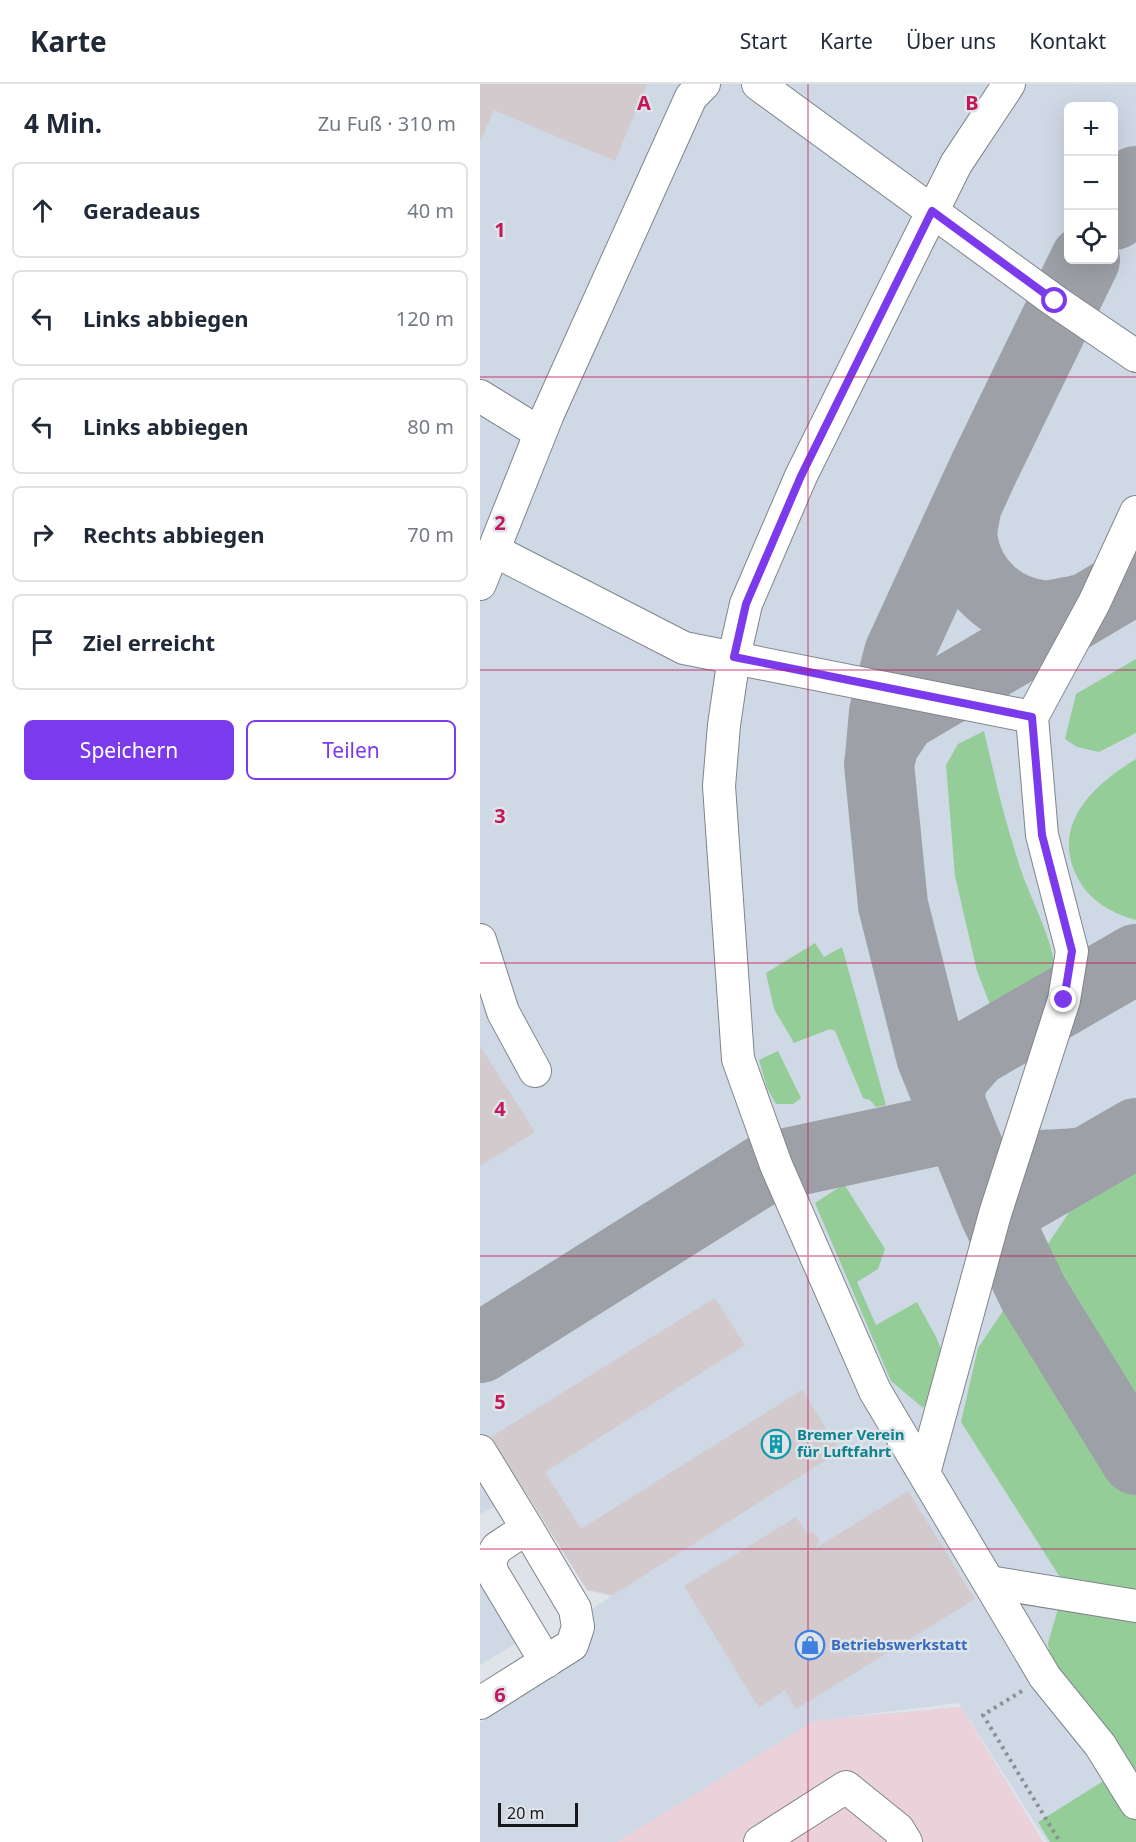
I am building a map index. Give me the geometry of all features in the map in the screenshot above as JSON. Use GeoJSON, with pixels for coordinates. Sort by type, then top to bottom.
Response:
{"type":"FeatureCollection","features":[{"type":"Feature","properties":{"kind":"lane"},"geometry":{"type":"LineString","coordinates":[[480,584],[540,433],[691,97],[704,84]]}},
{"type":"Feature","properties":{"kind":"lane"},"geometry":{"type":"LineString","coordinates":[[758,84],[1136,356]]}},
{"type":"Feature","properties":{"kind":"lane"},"geometry":{"type":"LineString","coordinates":[[1009,84],[956,164],[932,211],[801,476],[746,604],[734,657],[724,725],[719,786],[738,1059],[776,1165],[874,1391],[1046,1677],[1100,1745],[1136,1803]]}},
{"type":"Feature","properties":{"kind":"lane"},"geometry":{"type":"LineString","coordinates":[[480,396],[540,433]]}},
{"type":"Feature","properties":{"kind":"lane"},"geometry":{"type":"LineString","coordinates":[[924,1473],[995,1214],[1064,1000],[1072,951],[1042,835],[1032,717],[1094,603],[1136,512]]}},
{"type":"Feature","properties":{"kind":"lane"},"geometry":{"type":"LineString","coordinates":[[493,550],[684,648],[1032,717]]}},
{"type":"Feature","properties":{"kind":"lane"},"geometry":{"type":"LineString","coordinates":[[480,940],[503,1012],[535,1071]]}},
{"type":"Feature","properties":{"kind":"lane"},"geometry":{"type":"LineString","coordinates":[[480,1451],[575,1609],[578,1627],[572,1645],[480,1703]]}},
{"type":"Feature","properties":{"kind":"lane"},"geometry":{"type":"LineString","coordinates":[[527,1528],[497,1548],[490,1560],[492,1572],[546,1662]]}},
{"type":"Feature","properties":{"kind":"lane"},"geometry":{"type":"LineString","coordinates":[[989,1582],[1136,1606]]}},
{"type":"Feature","properties":{"kind":"lane"},"geometry":{"type":"LineString","coordinates":[[760,1842],[846,1787],[898,1829],[906,1842]]}},
{"type":"Feature","properties":{"kind":"path"},"geometry":{"type":"LineString","coordinates":[[1046,1677],[983,1715],[1060,1842]]}},
{"type":"Feature","properties":{"kind":"shaded area"},"geometry":{"type":"Polygon","coordinates":[[[480,84],[1136,84],[1136,1842],[1047,1842],[959,1703],[828,1719],[961,1707],[1043,1842],[480,1842],[480,1722],[587,1653],[586,1613],[612,1596],[587,1590],[524,1489],[480,1515],[480,84]]]}},
{"type":"Feature","properties":{"kind":"shaded area"},"geometry":{"type":"Polygon","coordinates":[[[480,1580],[518,1642],[480,1665],[480,1580]]]}},
{"type":"Feature","properties":{"kind":"shaded area"},"geometry":{"type":"Polygon","coordinates":[[[961,1707],[1043,1842],[617,1842],[814,1721],[961,1707]]]}},
{"type":"Feature","properties":{"kind":"green space"},"geometry":{"type":"Polygon","coordinates":[[[1136,659],[1136,733],[1099,752],[1077,747],[1065,739],[1076,694],[1136,659]]]}},
{"type":"Feature","properties":{"kind":"green space"},"geometry":{"type":"Polygon","coordinates":[[[984,731],[1011,838],[1022,873],[1047,935],[1056,973],[992,1010],[977,971],[955,876],[946,765],[958,744],[984,731]]]}},
{"type":"Feature","properties":{"kind":"green space"},"geometry":{"type":"Polygon","coordinates":[[[1136,759],[1136,920],[1104,906],[1091,896],[1080,882],[1071,862],[1069,844],[1072,826],[1079,810],[1090,796],[1104,782],[1136,759]]]}},
{"type":"Feature","properties":{"kind":"green space"},"geometry":{"type":"Polygon","coordinates":[[[815,943],[824,957],[842,947],[886,1105],[876,1107],[870,1100],[863,1098],[835,1031],[830,1029],[794,1043],[774,1009],[766,973],[815,943]]]}},
{"type":"Feature","properties":{"kind":"green space"},"geometry":{"type":"Polygon","coordinates":[[[778,1051],[801,1098],[793,1104],[776,1104],[767,1088],[759,1060],[778,1051]]]}},
{"type":"Feature","properties":{"kind":"green space"},"geometry":{"type":"Polygon","coordinates":[[[1136,1172],[1136,1842],[1050,1842],[1038,1822],[1110,1777],[1068,1685],[1050,1657],[1048,1643],[1065,1585],[961,1422],[978,1348],[1070,1211],[1136,1172]]]}},
{"type":"Feature","properties":{"kind":"green space"},"geometry":{"type":"Polygon","coordinates":[[[844,1184],[885,1249],[878,1269],[857,1282],[876,1325],[917,1302],[939,1343],[943,1365],[934,1391],[923,1408],[891,1381],[815,1203],[844,1184]]]}},
{"type":"Feature","properties":{"kind":"building"},"geometry":{"type":"Polygon","coordinates":[[[480,84],[647,84],[615,161],[494,110],[480,142],[480,84]]]}},
{"type":"Feature","properties":{"kind":"building"},"geometry":{"type":"Polygon","coordinates":[[[480,1046],[535,1132],[480,1166],[480,1046]]]}},
{"type":"Feature","properties":{"kind":"building","name":"Bremer Verein für Luftfahrt"},"geometry":{"type":"Polygon","coordinates":[[[715,1298],[745,1345],[545,1472],[581,1529],[802,1390],[840,1451],[613,1595],[587,1590],[491,1437],[715,1298]]]}},
{"type":"Feature","properties":{"kind":"building","name":"Betriebswerkstatt"},"geometry":{"type":"Polygon","coordinates":[[[908,1491],[975,1599],[796,1709],[785,1690],[759,1708],[684,1586],[796,1517],[806,1532],[814,1533],[819,1540],[816,1548],[908,1491]]]}},
{"type":"Feature","properties":{"kind":"taxiway"},"geometry":{"type":"LineString","coordinates":[[1117,210],[1136,181]]}},
{"type":"Feature","properties":{"kind":"taxiway"},"geometry":{"type":"LineString","coordinates":[[880,757],[884,712],[899,653],[984,468],[1083,264]]}},
{"type":"Feature","properties":{"kind":"taxiway"},"geometry":{"type":"LineString","coordinates":[[967,505],[962,532],[966,556],[972,569],[990,592],[1014,607],[1042,615],[1083,609]]}},
{"type":"Feature","properties":{"kind":"taxiway"},"geometry":{"type":"LineString","coordinates":[[1136,579],[902,717],[884,744],[879,764],[893,905],[931,1056],[995,1214],[1033,1293],[1136,1460]]}},
{"type":"Feature","properties":{"kind":"taxiway"},"geometry":{"type":"LineString","coordinates":[[948,1102],[954,1076],[975,1052],[1136,959]]}},
{"type":"Feature","properties":{"kind":"taxiway"},"geometry":{"type":"LineString","coordinates":[[480,1348],[768,1167],[959,1126]]}},
{"type":"Feature","properties":{"kind":"taxiway"},"geometry":{"type":"LineString","coordinates":[[1087,1161],[1038,1165],[1010,1171],[1001,1180],[996,1193],[995,1214],[1136,1133]]}},
{"type":"Feature","properties":{"kind":"place","name":"Bremer Verein für Luftfahrt"},"geometry":{"type":"Point","coordinates":[776,1444]}},
{"type":"Feature","properties":{"kind":"place","name":"Betriebswerkstatt"},"geometry":{"type":"Point","coordinates":[810,1645]}},
{"type":"Feature","properties":{"kind":"route"},"geometry":{"type":"LineString","coordinates":[[1055,301],[932,211],[801,476],[746,604],[734,657],[1032,717],[1042,835],[1072,951],[1064,1000]]}}]}
